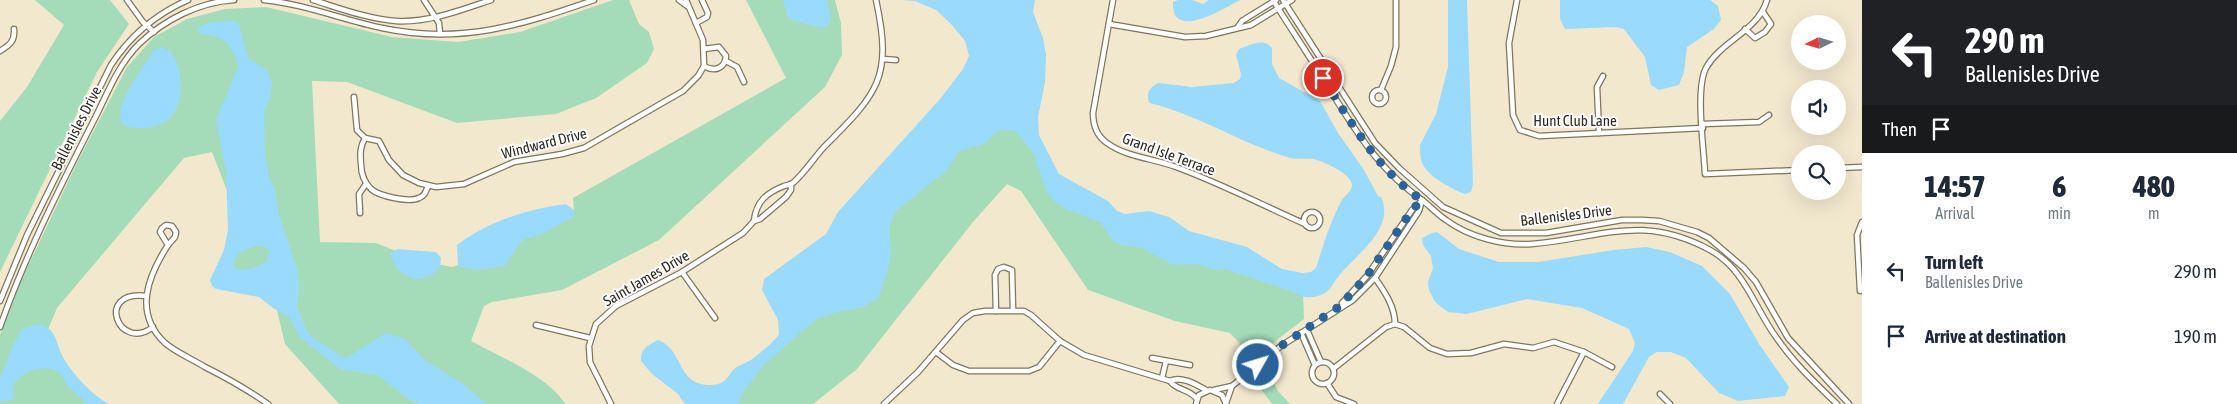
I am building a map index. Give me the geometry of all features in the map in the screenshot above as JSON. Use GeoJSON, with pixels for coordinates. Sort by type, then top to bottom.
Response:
{"type":"FeatureCollection","features":[{"type":"Feature","properties":{"kind":"street"},"geometry":{"type":"LineString","coordinates":[[127,0],[146,25],[154,32]]}},
{"type":"Feature","properties":{"kind":"street","name":"Ballenisles Drive"},"geometry":{"type":"LineString","coordinates":[[0,300],[27,235],[112,65],[123,49],[146,25],[174,6],[188,0]]}},
{"type":"Feature","properties":{"kind":"street","name":"Ballenisles Drive"},"geometry":{"type":"LineString","coordinates":[[0,327],[13,291],[56,194],[119,68],[138,45],[176,17],[199,7],[234,0]]}},
{"type":"Feature","properties":{"kind":"street"},"geometry":{"type":"LineString","coordinates":[[264,0],[296,5],[382,28],[440,34],[504,29],[594,0]]}},
{"type":"Feature","properties":{"kind":"street"},"geometry":{"type":"LineString","coordinates":[[313,0],[377,18],[396,21],[435,16],[491,0]]}},
{"type":"Feature","properties":{"kind":"street"},"geometry":{"type":"LineString","coordinates":[[424,0],[439,23],[440,34]]}},
{"type":"Feature","properties":{"kind":"street"},"geometry":{"type":"LineString","coordinates":[[679,0],[687,6]]}},
{"type":"Feature","properties":{"kind":"street"},"geometry":{"type":"LineString","coordinates":[[686,0],[687,6],[701,32],[704,66],[710,69],[718,69],[726,61]]}},
{"type":"Feature","properties":{"kind":"street"},"geometry":{"type":"LineString","coordinates":[[696,23],[707,17],[708,13],[702,0]]}},
{"type":"Feature","properties":{"kind":"street","name":"Saint James Drive"},"geometry":{"type":"LineString","coordinates":[[754,221],[756,207],[761,200],[783,186],[791,184],[865,103],[876,87],[883,59],[883,34],[876,0]]}},
{"type":"Feature","properties":{"kind":"street","name":"Grand Isle Terrace"},"geometry":{"type":"LineString","coordinates":[[1113,0],[1093,114],[1095,129],[1102,139],[1111,146],[1139,158],[1176,167],[1305,224]]}},
{"type":"Feature","properties":{"kind":"street"},"geometry":{"type":"LineString","coordinates":[[1237,28],[1242,21],[1274,0]]}},
{"type":"Feature","properties":{"kind":"street","name":"Ballenisles Drive"},"geometry":{"type":"LineString","coordinates":[[1274,0],[1365,143],[1386,168],[1422,200],[1458,227],[1479,237],[1506,243],[1532,244],[1618,230],[1646,229],[1663,231],[1700,245],[1713,252],[1732,267],[1753,296],[1774,335],[1788,354],[1837,404]]}},
{"type":"Feature","properties":{"kind":"street"},"geometry":{"type":"LineString","coordinates":[[1108,24],[1193,37],[1217,35],[1251,25],[1284,2],[1292,0]]}},
{"type":"Feature","properties":{"kind":"street"},"geometry":{"type":"LineString","coordinates":[[1381,90],[1391,66],[1396,47],[1396,0]]}},
{"type":"Feature","properties":{"kind":"street","name":"Hunt Club Lane"},"geometry":{"type":"LineString","coordinates":[[1517,0],[1509,42],[1513,115],[1520,130],[1535,136],[1599,133],[1759,122],[1768,115]]}},
{"type":"Feature","properties":{"kind":"street"},"geometry":{"type":"LineString","coordinates":[[1767,0],[1763,12],[1712,59],[1704,72],[1701,85],[1705,174],[1791,170]]}},
{"type":"Feature","properties":{"kind":"street","name":"Ballenisles Drive"},"geometry":{"type":"LineString","coordinates":[[1284,2],[1375,143],[1427,194],[1455,214],[1501,233],[1546,233],[1622,220],[1642,220],[1659,221],[1697,232],[1710,238],[1744,268],[1756,282],[1788,338],[1850,404]]}},
{"type":"Feature","properties":{"kind":"street"},"geometry":{"type":"LineString","coordinates":[[1745,29],[1755,38],[1765,32],[1772,24],[1763,12]]}},
{"type":"Feature","properties":{"kind":"street"},"geometry":{"type":"LineString","coordinates":[[0,51],[11,43],[14,29]]}},
{"type":"Feature","properties":{"kind":"street"},"geometry":{"type":"LineString","coordinates":[[704,49],[720,47],[725,53],[726,61]]}},
{"type":"Feature","properties":{"kind":"street"},"geometry":{"type":"LineString","coordinates":[[883,59],[896,60]]}},
{"type":"Feature","properties":{"kind":"street"},"geometry":{"type":"LineString","coordinates":[[726,61],[737,67],[744,82]]}},
{"type":"Feature","properties":{"kind":"street","name":"Windward Drive"},"geometry":{"type":"LineString","coordinates":[[365,138],[379,141],[388,160],[403,175],[428,186],[455,186],[472,181],[506,164],[584,148],[683,91],[692,83],[704,66]]}},
{"type":"Feature","properties":{"kind":"street"},"geometry":{"type":"LineString","coordinates":[[1599,133],[1597,87],[1603,76]]}},
{"type":"Feature","properties":{"kind":"street"},"geometry":{"type":"LineString","coordinates":[[354,97],[357,130],[365,138],[361,145],[360,153],[362,173],[366,184],[385,196],[416,200],[423,196],[428,186]]}},
{"type":"Feature","properties":{"kind":"street"},"geometry":{"type":"LineString","coordinates":[[1846,168],[1862,167]]}},
{"type":"Feature","properties":{"kind":"street"},"geometry":{"type":"LineString","coordinates":[[360,213],[359,194],[366,184]]}},
{"type":"Feature","properties":{"kind":"street","name":"Saint James Drive"},"geometry":{"type":"LineString","coordinates":[[590,338],[596,324],[610,310],[682,272],[743,233],[754,221],[760,219],[786,197],[791,190],[791,184]]}},
{"type":"Feature","properties":{"kind":"street"},"geometry":{"type":"LineString","coordinates":[[1340,306],[1367,276],[1412,210],[1427,194]]}},
{"type":"Feature","properties":{"kind":"street"},"geometry":{"type":"LineString","coordinates":[[1170,381],[1174,378],[1206,390],[1232,386],[1281,346],[1340,306],[1353,300],[1375,278],[1420,211],[1422,200]]}},
{"type":"Feature","properties":{"kind":"street"},"geometry":{"type":"LineString","coordinates":[[1860,291],[1857,235],[1862,222]]}},
{"type":"Feature","properties":{"kind":"street"},"geometry":{"type":"LineString","coordinates":[[168,245],[153,269],[146,296],[153,327],[160,337],[173,349],[261,402],[268,404]]}},
{"type":"Feature","properties":{"kind":"street"},"geometry":{"type":"LineString","coordinates":[[996,311],[995,275],[998,269],[1004,267],[1012,270],[1013,310]]}},
{"type":"Feature","properties":{"kind":"street"},"geometry":{"type":"LineString","coordinates":[[682,272],[715,318]]}},
{"type":"Feature","properties":{"kind":"street"},"geometry":{"type":"LineString","coordinates":[[1375,278],[1384,290],[1394,311],[1395,324]]}},
{"type":"Feature","properties":{"kind":"street"},"geometry":{"type":"LineString","coordinates":[[146,296],[131,295],[123,298],[117,307],[117,319],[123,328],[133,333],[142,333],[153,327]]}},
{"type":"Feature","properties":{"kind":"street"},"geometry":{"type":"LineString","coordinates":[[884,404],[936,352],[966,317],[977,312],[1013,310],[1028,313],[1060,341],[1084,355],[1170,381],[1173,385],[1191,392],[1196,401],[1206,390]]}},
{"type":"Feature","properties":{"kind":"street"},"geometry":{"type":"LineString","coordinates":[[1333,369],[1386,327],[1395,324],[1400,325],[1430,348],[1447,354],[1471,353],[1504,344],[1533,348],[1554,342],[1584,352],[1612,367]]}},
{"type":"Feature","properties":{"kind":"street"},"geometry":{"type":"LineString","coordinates":[[536,325],[590,338],[590,362],[611,404]]}},
{"type":"Feature","properties":{"kind":"street"},"geometry":{"type":"LineString","coordinates":[[1307,330],[1321,362]]}},
{"type":"Feature","properties":{"kind":"street"},"geometry":{"type":"LineString","coordinates":[[1301,333],[1315,365]]}},
{"type":"Feature","properties":{"kind":"street"},"geometry":{"type":"LineString","coordinates":[[936,352],[953,365],[969,371],[1029,371],[1039,367],[1060,341]]}},
{"type":"Feature","properties":{"kind":"street"},"geometry":{"type":"LineString","coordinates":[[1557,404],[1584,352]]}},
{"type":"Feature","properties":{"kind":"street"},"geometry":{"type":"LineString","coordinates":[[1152,358],[1190,365]]}},
{"type":"Feature","properties":{"kind":"street"},"geometry":{"type":"LineString","coordinates":[[1162,378],[1166,361]]}},
{"type":"Feature","properties":{"kind":"street"},"geometry":{"type":"LineString","coordinates":[[1321,362],[1328,364],[1333,369],[1333,376],[1327,384],[1318,384],[1313,378],[1312,372],[1315,365],[1321,362]]}},
{"type":"Feature","properties":{"kind":"street"},"geometry":{"type":"LineString","coordinates":[[1178,387],[1180,380]]}},
{"type":"Feature","properties":{"kind":"street"},"geometry":{"type":"LineString","coordinates":[[1327,384],[1336,397],[1354,404]]}},
{"type":"Feature","properties":{"kind":"street"},"geometry":{"type":"LineString","coordinates":[[1226,404],[1232,386]]}},
{"type":"Feature","properties":{"kind":"street"},"geometry":{"type":"LineString","coordinates":[[1214,390],[1222,395],[1226,404]]}},
{"type":"Feature","properties":{"kind":"street"},"geometry":{"type":"LineString","coordinates":[[1660,394],[1670,404]]}},
{"type":"Feature","properties":{"kind":"street"},"geometry":{"type":"LineString","coordinates":[[1827,404],[1832,399]]}},
{"type":"Feature","properties":{"kind":"green space"},"geometry":{"type":"Polygon","coordinates":[[[35,0],[110,0],[129,24],[97,72],[0,272],[0,121],[27,87],[64,25],[35,0]]]}},
{"type":"Feature","properties":{"kind":"green space"},"geometry":{"type":"Polygon","coordinates":[[[613,0],[629,0],[639,24],[649,32],[654,49],[647,63],[596,98],[556,114],[457,123],[347,82],[312,81],[320,242],[376,243],[421,261],[452,267],[501,251],[574,211],[573,198],[786,78],[746,0],[835,0],[841,23],[842,55],[825,87],[659,240],[562,290],[492,302],[484,306],[471,341],[536,376],[558,394],[565,404],[339,404],[285,344],[275,302],[229,265],[233,206],[212,152],[184,158],[57,308],[42,344],[94,404],[0,404],[0,335],[19,285],[78,161],[127,67],[154,37],[187,19],[225,9],[266,7],[392,37],[458,42],[520,32],[613,0]]]}},
{"type":"Feature","properties":{"kind":"green space"},"geometry":{"type":"Polygon","coordinates":[[[1011,34],[1025,129],[1054,182],[1091,207],[1303,292],[1304,319],[1255,357],[1230,333],[1175,321],[1088,290],[1021,191],[1007,184],[973,222],[857,369],[813,404],[718,404],[786,331],[885,212],[1011,34]]]}},
{"type":"Feature","properties":{"kind":"green space"},"geometry":{"type":"Polygon","coordinates":[[[1263,366],[1279,392],[1290,404],[1272,404],[1251,376],[1263,366]]]}},
{"type":"Feature","properties":{"kind":"water"},"geometry":{"type":"Polygon","coordinates":[[[783,0],[827,0],[831,18],[829,25],[821,28],[792,20],[787,16],[783,0]]]}},
{"type":"Feature","properties":{"kind":"water"},"geometry":{"type":"Polygon","coordinates":[[[903,0],[1035,0],[1033,12],[1043,38],[1046,54],[1045,82],[1038,117],[1039,135],[1059,174],[1108,201],[1117,211],[1125,214],[1149,211],[1169,217],[1189,231],[1247,247],[1282,269],[1303,273],[1311,272],[1316,268],[1338,207],[1352,187],[1351,181],[1342,172],[1323,162],[1313,159],[1290,158],[1270,151],[1184,114],[1149,103],[1148,99],[1149,91],[1158,83],[1192,87],[1234,83],[1240,79],[1241,74],[1236,55],[1239,49],[1252,44],[1265,43],[1272,48],[1272,64],[1279,78],[1320,101],[1338,133],[1364,170],[1378,196],[1381,197],[1384,209],[1383,220],[1378,231],[1372,241],[1345,269],[1328,291],[1314,297],[1298,295],[1225,269],[1215,270],[1197,264],[1172,265],[1142,248],[1122,245],[1113,241],[1100,222],[1063,208],[1055,202],[1046,191],[1034,154],[1016,132],[1009,130],[998,131],[984,144],[959,151],[947,170],[895,212],[889,228],[891,253],[887,273],[878,298],[863,307],[837,312],[817,319],[764,365],[743,392],[739,404],[685,404],[678,394],[652,374],[641,361],[645,348],[658,340],[672,351],[685,373],[691,379],[710,385],[722,382],[734,369],[751,360],[766,348],[779,334],[778,320],[762,290],[764,279],[826,234],[838,212],[940,99],[963,69],[969,56],[965,41],[951,24],[936,10],[915,1],[903,0]]]}},
{"type":"Feature","properties":{"kind":"water"},"geometry":{"type":"Polygon","coordinates":[[[1192,0],[1203,4],[1209,0],[1240,0],[1211,15],[1189,21],[1180,20],[1175,14],[1173,2],[1192,0]]]}},
{"type":"Feature","properties":{"kind":"water"},"geometry":{"type":"Polygon","coordinates":[[[1448,0],[1467,0],[1473,184],[1471,192],[1465,194],[1438,180],[1428,172],[1423,166],[1420,154],[1420,145],[1436,114],[1448,67],[1448,0]]]}},
{"type":"Feature","properties":{"kind":"water"},"geometry":{"type":"Polygon","coordinates":[[[1560,0],[1710,0],[1718,6],[1721,20],[1714,29],[1687,47],[1684,72],[1679,85],[1659,90],[1651,85],[1645,57],[1624,29],[1615,27],[1565,29],[1560,19],[1560,0]]]}},
{"type":"Feature","properties":{"kind":"water"},"geometry":{"type":"Polygon","coordinates":[[[234,21],[239,24],[248,58],[267,70],[272,83],[270,98],[264,112],[265,153],[279,215],[298,272],[297,307],[307,331],[312,337],[344,358],[384,334],[405,339],[424,359],[464,385],[487,404],[419,404],[408,399],[377,375],[340,369],[300,337],[289,317],[259,297],[216,289],[212,286],[210,280],[224,250],[228,230],[226,171],[216,120],[238,67],[235,55],[226,42],[218,37],[199,33],[198,27],[212,22],[234,21]],[[263,246],[252,247],[240,253],[235,259],[234,268],[251,268],[267,261],[269,250],[263,246]]]}},
{"type":"Feature","properties":{"kind":"water"},"geometry":{"type":"Polygon","coordinates":[[[161,47],[169,51],[175,58],[179,68],[181,89],[176,110],[167,121],[149,128],[124,126],[121,118],[121,109],[124,98],[153,51],[161,47]]]}},
{"type":"Feature","properties":{"kind":"water"},"geometry":{"type":"Polygon","coordinates":[[[566,204],[574,210],[575,216],[542,234],[525,239],[519,244],[505,266],[475,270],[458,266],[457,245],[482,229],[509,217],[537,209],[566,204]]]}},
{"type":"Feature","properties":{"kind":"water"},"geometry":{"type":"Polygon","coordinates":[[[1437,232],[1459,249],[1499,262],[1538,262],[1646,247],[1670,252],[1702,266],[1730,294],[1759,344],[1789,387],[1785,396],[1738,401],[1719,393],[1686,358],[1671,352],[1657,352],[1649,357],[1623,404],[1598,404],[1633,351],[1635,343],[1629,329],[1582,308],[1527,299],[1467,314],[1448,312],[1435,302],[1429,290],[1428,282],[1433,268],[1431,256],[1423,245],[1422,238],[1437,232]]]}},
{"type":"Feature","properties":{"kind":"water"},"geometry":{"type":"Polygon","coordinates":[[[397,249],[436,252],[441,258],[440,268],[429,277],[413,279],[395,266],[391,254],[397,249]]]}},
{"type":"Feature","properties":{"kind":"water"},"geometry":{"type":"Polygon","coordinates":[[[37,324],[51,331],[65,361],[83,383],[97,396],[110,404],[85,404],[69,387],[60,373],[45,368],[31,371],[19,378],[12,388],[14,399],[0,402],[0,378],[14,343],[22,329],[37,324]]]}},
{"type":"Feature","properties":{"kind":"route"},"geometry":{"type":"LineString","coordinates":[[1258,365],[1281,346],[1340,306],[1375,266],[1412,210],[1422,200],[1400,182],[1376,157],[1355,129],[1323,78]]}}]}
